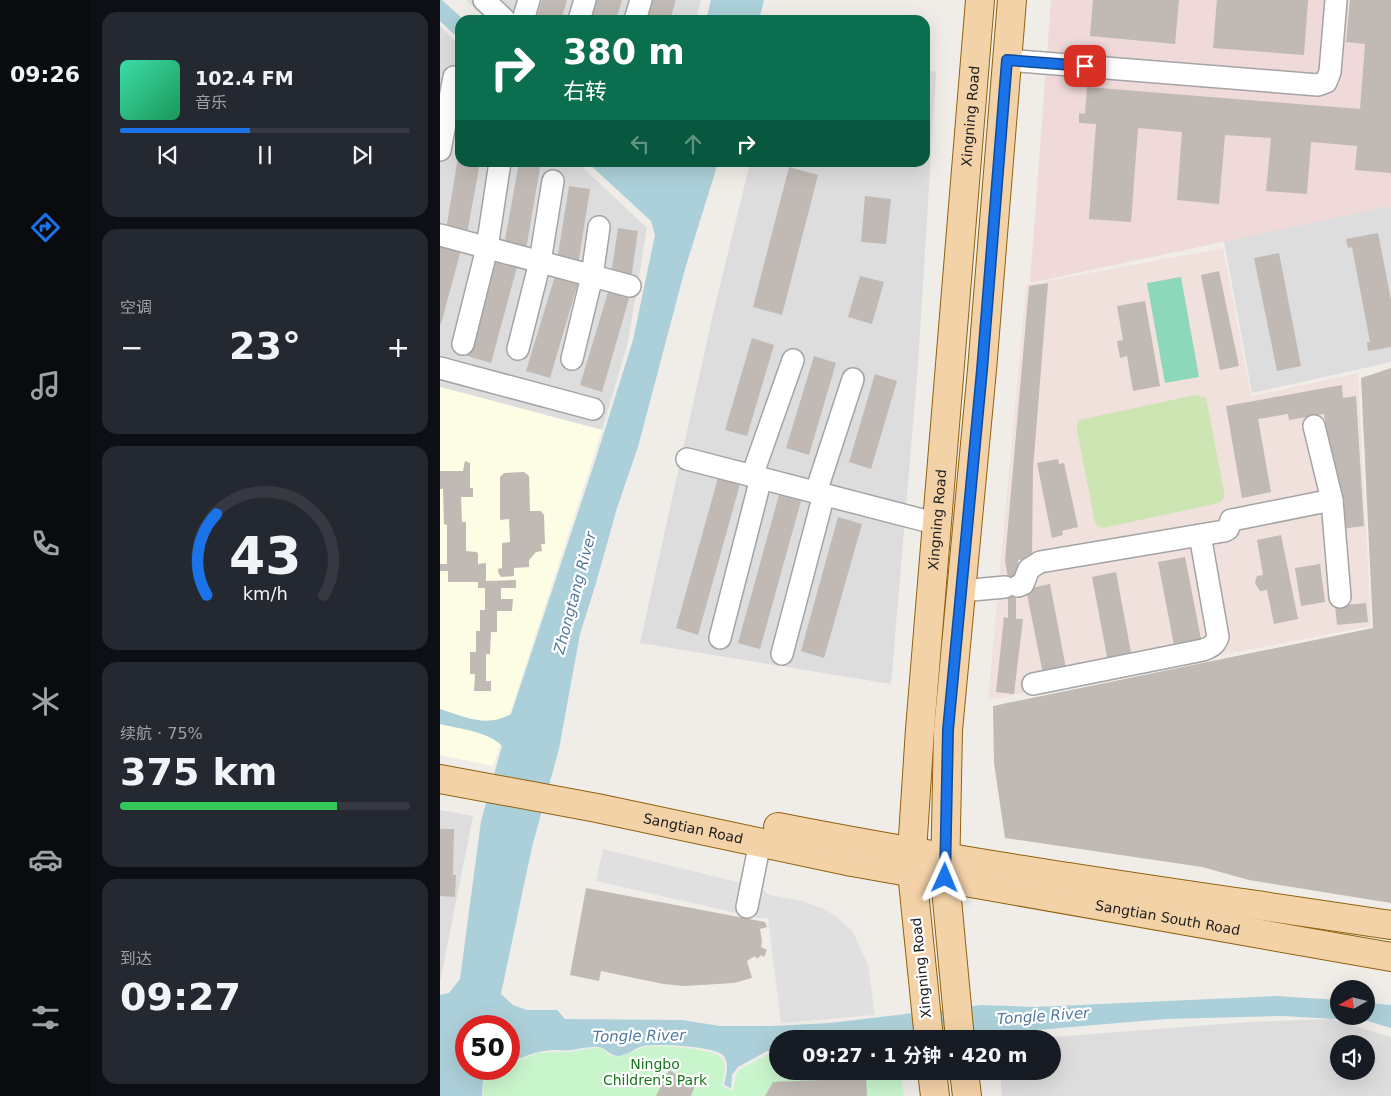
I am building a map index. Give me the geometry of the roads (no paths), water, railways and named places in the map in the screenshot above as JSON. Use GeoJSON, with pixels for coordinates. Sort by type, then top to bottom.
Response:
{"type":"FeatureCollection","features":[{"type":"Feature","properties":{"kind":"main road","name":"Xingning Road"},"geometry":{"type":"LineString","coordinates":[[928,1030],[912,862],[920,729],[980,0]]}},
{"type":"Feature","properties":{"kind":"main road","name":"Xingning Road"},"geometry":{"type":"LineString","coordinates":[[959,1030],[945,868],[948,730],[982,370],[1012,0]]}},
{"type":"Feature","properties":{"kind":"main road","name":"Sangtian Road"},"geometry":{"type":"LineString","coordinates":[[442,768],[945,868]]}},
{"type":"Feature","properties":{"kind":"main road","name":"Sangtian Road"},"geometry":{"type":"LineString","coordinates":[[601,800],[760,842],[912,862]]}},
{"type":"Feature","properties":{"kind":"main road","name":"Sangtian South Road"},"geometry":{"type":"LineString","coordinates":[[945,868],[1391,925]]}},
{"type":"Feature","properties":{"kind":"main road","name":"Sangtian South Road"},"geometry":{"type":"LineString","coordinates":[[945,868],[1391,957]]}},
{"type":"Feature","properties":{"kind":"main road"},"geometry":{"type":"LineString","coordinates":[[933,1080],[935,1096]]}},
{"type":"Feature","properties":{"kind":"main road"},"geometry":{"type":"LineString","coordinates":[[965,1080],[967,1096]]}},
{"type":"Feature","properties":{"kind":"street"},"geometry":{"type":"LineString","coordinates":[[484,0],[500,15]]}},
{"type":"Feature","properties":{"kind":"street"},"geometry":{"type":"LineString","coordinates":[[524,15],[528,0]]}},
{"type":"Feature","properties":{"kind":"street"},"geometry":{"type":"LineString","coordinates":[[581,15],[585,0]]}},
{"type":"Feature","properties":{"kind":"street"},"geometry":{"type":"LineString","coordinates":[[636,15],[640,0]]}},
{"type":"Feature","properties":{"kind":"street"},"geometry":{"type":"LineString","coordinates":[[1007,60],[1318,86],[1326,82],[1330,72],[1336,0]]}},
{"type":"Feature","properties":{"kind":"street"},"geometry":{"type":"LineString","coordinates":[[440,150],[454,77]]}},
{"type":"Feature","properties":{"kind":"street"},"geometry":{"type":"LineString","coordinates":[[463,344],[487,248],[499,167]]}},
{"type":"Feature","properties":{"kind":"street"},"geometry":{"type":"LineString","coordinates":[[518,349],[540,262],[552,181]]}},
{"type":"Feature","properties":{"kind":"street"},"geometry":{"type":"LineString","coordinates":[[572,359],[592,276],[599,227]]}},
{"type":"Feature","properties":{"kind":"street"},"geometry":{"type":"LineString","coordinates":[[440,235],[630,286]]}},
{"type":"Feature","properties":{"kind":"street"},"geometry":{"type":"LineString","coordinates":[[720,638],[757,477],[793,360]]}},
{"type":"Feature","properties":{"kind":"street"},"geometry":{"type":"LineString","coordinates":[[440,368],[593,408]]}},
{"type":"Feature","properties":{"kind":"street"},"geometry":{"type":"LineString","coordinates":[[782,654],[820,493],[853,379]]}},
{"type":"Feature","properties":{"kind":"street"},"geometry":{"type":"LineString","coordinates":[[1314,426],[1332,500],[1340,597]]}},
{"type":"Feature","properties":{"kind":"street"},"geometry":{"type":"LineString","coordinates":[[688,459],[938,524]]}},
{"type":"Feature","properties":{"kind":"street"},"geometry":{"type":"LineString","coordinates":[[961,591],[1012,587],[1023,584],[1028,569],[1040,562],[1224,531],[1228,529],[1231,520],[1332,500]]}},
{"type":"Feature","properties":{"kind":"street"},"geometry":{"type":"LineString","coordinates":[[1034,684],[1211,648],[1216,643],[1218,637],[1200,535]]}},
{"type":"Feature","properties":{"kind":"street"},"geometry":{"type":"LineString","coordinates":[[747,907],[760,842]]}},
{"type":"Feature","properties":{"kind":"water"},"geometry":{"type":"Polygon","coordinates":[[[440,0],[442,0],[458,15],[455,15],[455,35],[440,21],[440,0]]]}},
{"type":"Feature","properties":{"kind":"water"},"geometry":{"type":"Polygon","coordinates":[[[711,0],[764,0],[760,15],[707,15],[711,0]]]}},
{"type":"Feature","properties":{"kind":"water"},"geometry":{"type":"Polygon","coordinates":[[[592,167],[717,167],[685,269],[638,447],[617,508],[580,634],[559,749],[532,847],[501,994],[513,1005],[527,1010],[557,1010],[565,1019],[682,1020],[720,1026],[830,1023],[981,1005],[1035,1007],[1277,996],[1330,999],[1330,1019],[1283,1016],[1166,1019],[1037,1030],[769,1030],[769,1051],[738,1067],[732,1075],[731,1088],[724,1085],[727,1070],[725,1058],[718,1052],[709,1049],[650,1045],[619,1056],[598,1047],[592,1047],[550,1050],[520,1059],[520,1015],[455,1015],[455,1080],[484,1080],[482,1096],[440,1096],[440,995],[449,993],[460,979],[481,821],[502,746],[481,734],[440,724],[440,709],[467,718],[485,721],[502,718],[511,714],[633,340],[655,235],[651,221],[592,167]]]}},
{"type":"Feature","properties":{"kind":"water"},"geometry":{"type":"Polygon","coordinates":[[[1375,1004],[1391,1005],[1391,1028],[1375,1023],[1375,1004]]]}},
{"type":"Feature","properties":{"kind":"water label","name":"Zhongtang River"},"geometry":{"type":"Point","coordinates":[575,593]}},
{"type":"Feature","properties":{"kind":"water label","name":"Tongle River"},"geometry":{"type":"Point","coordinates":[1043,1016]}},
{"type":"Feature","properties":{"kind":"water label","name":"Tongle River"},"geometry":{"type":"Point","coordinates":[639,1036]}},
{"type":"Feature","properties":{"kind":"park label","name":"Ningbo Children's Park"},"geometry":{"type":"Point","coordinates":[655,1072]}}]}
